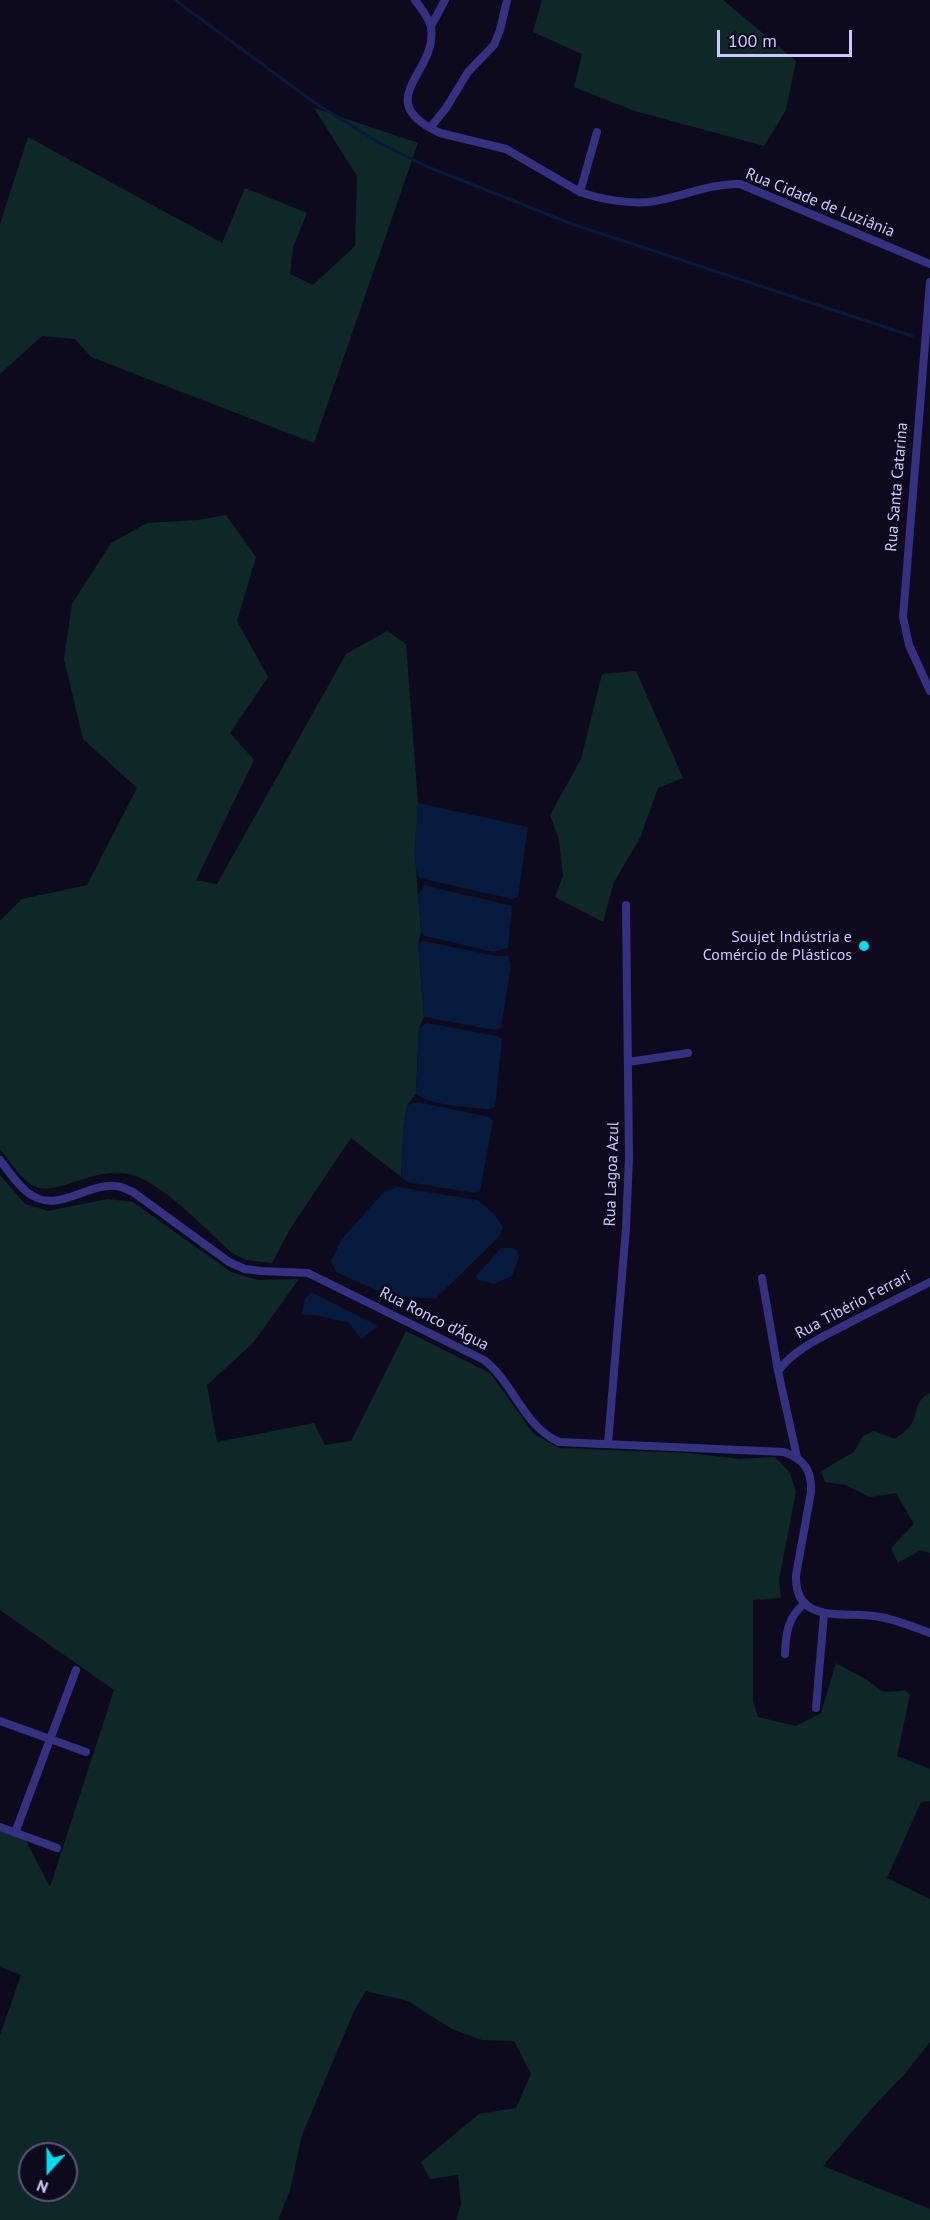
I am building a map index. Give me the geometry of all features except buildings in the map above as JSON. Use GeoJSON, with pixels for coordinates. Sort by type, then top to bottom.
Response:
{"type":"FeatureCollection","features":[{"type":"Feature","properties":{"kind":"street"},"geometry":{"type":"LineString","coordinates":[[415,0],[431,26]]}},
{"type":"Feature","properties":{"kind":"street","name":"Rua Cidade de Luziânia"},"geometry":{"type":"LineString","coordinates":[[445,0],[431,26],[431,39],[427,53],[407,94],[407,106],[412,114],[430,128],[440,133],[506,149],[580,192],[592,196],[650,202],[725,184],[740,184],[930,264]]}},
{"type":"Feature","properties":{"kind":"street"},"geometry":{"type":"LineString","coordinates":[[430,128],[446,108],[468,72],[494,45],[507,0]]}},
{"type":"Feature","properties":{"kind":"street"},"geometry":{"type":"LineString","coordinates":[[580,192],[597,132]]}},
{"type":"Feature","properties":{"kind":"street","name":"Rua Santa Catarina"},"geometry":{"type":"LineString","coordinates":[[930,282],[903,617],[909,645],[930,691]]}},
{"type":"Feature","properties":{"kind":"street","name":"Rua Lagoa Azul"},"geometry":{"type":"LineString","coordinates":[[608,1443],[626,1228],[629,1158],[626,905]]}},
{"type":"Feature","properties":{"kind":"street"},"geometry":{"type":"LineString","coordinates":[[628,1062],[688,1053]]}},
{"type":"Feature","properties":{"kind":"street","name":"Rua Ronco d’Água"},"geometry":{"type":"LineString","coordinates":[[0,1160],[26,1192],[55,1202],[105,1187],[123,1188],[133,1192],[229,1262],[253,1270],[308,1273],[484,1360],[496,1369],[538,1429],[559,1442],[784,1452],[797,1457]]}},
{"type":"Feature","properties":{"kind":"street"},"geometry":{"type":"LineString","coordinates":[[762,1278],[778,1371],[797,1457],[808,1468],[812,1480],[796,1575],[795,1586],[798,1595],[805,1603],[824,1614],[880,1617],[930,1633]]}},
{"type":"Feature","properties":{"kind":"street","name":"Rua Tibério Ferrari"},"geometry":{"type":"LineString","coordinates":[[778,1371],[792,1355],[930,1282]]}},
{"type":"Feature","properties":{"kind":"street"},"geometry":{"type":"LineString","coordinates":[[785,1654],[786,1631],[796,1611],[805,1603]]}},
{"type":"Feature","properties":{"kind":"street"},"geometry":{"type":"LineString","coordinates":[[816,1708],[824,1614]]}},
{"type":"Feature","properties":{"kind":"street"},"geometry":{"type":"LineString","coordinates":[[15,1833],[76,1670]]}},
{"type":"Feature","properties":{"kind":"street"},"geometry":{"type":"LineString","coordinates":[[0,1721],[86,1752]]}},
{"type":"Feature","properties":{"kind":"street"},"geometry":{"type":"LineString","coordinates":[[0,1827],[57,1848]]}},
{"type":"Feature","properties":{"kind":"green space"},"geometry":{"type":"Polygon","coordinates":[[[542,0],[723,0],[796,61],[786,110],[764,146],[635,111],[574,87],[582,54],[533,32],[542,0]]]}},
{"type":"Feature","properties":{"kind":"green space"},"geometry":{"type":"Polygon","coordinates":[[[314,108],[418,143],[314,443],[91,357],[75,339],[42,336],[0,374],[0,224],[28,137],[222,243],[245,188],[307,213],[293,247],[290,274],[313,285],[355,246],[357,176],[314,108]]]}},
{"type":"Feature","properties":{"kind":"green space"},"geometry":{"type":"Polygon","coordinates":[[[226,515],[256,557],[237,621],[268,677],[230,733],[254,760],[196,880],[217,884],[346,654],[387,631],[406,644],[418,803],[416,870],[421,932],[418,944],[424,1017],[419,1028],[416,1094],[407,1105],[401,1177],[351,1138],[290,1229],[272,1263],[246,1260],[232,1253],[174,1200],[136,1176],[107,1173],[55,1188],[44,1188],[34,1186],[25,1180],[0,1149],[0,921],[22,899],[87,885],[137,788],[83,739],[64,659],[72,604],[111,543],[147,523],[198,520],[226,515]]]}},
{"type":"Feature","properties":{"kind":"green space"},"geometry":{"type":"Polygon","coordinates":[[[636,671],[683,778],[658,788],[640,838],[614,882],[603,922],[555,897],[563,876],[559,840],[550,815],[581,759],[602,674],[636,671]]]}},
{"type":"Feature","properties":{"kind":"green space"},"geometry":{"type":"Polygon","coordinates":[[[0,1175],[25,1204],[48,1211],[108,1199],[133,1202],[231,1272],[258,1280],[299,1279],[253,1343],[207,1385],[217,1442],[314,1423],[325,1445],[351,1441],[406,1331],[490,1373],[534,1434],[559,1448],[688,1453],[740,1459],[775,1457],[790,1473],[796,1492],[779,1579],[781,1598],[753,1600],[753,1701],[758,1717],[796,1726],[821,1713],[836,1663],[880,1690],[889,1692],[905,1690],[910,1695],[897,1756],[930,1769],[930,1801],[921,1802],[887,1878],[930,1899],[930,2042],[904,2075],[873,2107],[823,2166],[930,2209],[930,2220],[456,2220],[461,2204],[458,2175],[430,2179],[421,2162],[479,2114],[516,2108],[531,2074],[514,2041],[482,2040],[452,2029],[408,2001],[366,1991],[354,2011],[302,2135],[290,2190],[278,2220],[0,2220],[0,2035],[21,1975],[0,1967],[0,1831],[25,1839],[50,1887],[114,1690],[0,1610],[0,1175]]]}},
{"type":"Feature","properties":{"kind":"green space"},"geometry":{"type":"Polygon","coordinates":[[[930,1393],[930,1553],[921,1550],[898,1563],[891,1548],[914,1524],[896,1493],[870,1497],[845,1485],[825,1482],[821,1471],[854,1452],[863,1436],[874,1431],[895,1439],[909,1428],[921,1400],[930,1393]]]}},
{"type":"Feature","properties":{"kind":"water"},"geometry":{"type":"Polygon","coordinates":[[[418,803],[528,827],[518,897],[512,899],[419,878],[415,860],[418,803]]]}},
{"type":"Feature","properties":{"kind":"water"},"geometry":{"type":"Polygon","coordinates":[[[424,885],[512,906],[508,948],[493,952],[425,936],[421,932],[418,896],[424,885]]]}},
{"type":"Feature","properties":{"kind":"water"},"geometry":{"type":"Polygon","coordinates":[[[423,941],[496,956],[508,956],[511,965],[501,1028],[494,1030],[424,1017],[418,944],[423,941]]]}},
{"type":"Feature","properties":{"kind":"water"},"geometry":{"type":"Polygon","coordinates":[[[427,1023],[497,1036],[502,1039],[495,1107],[490,1109],[451,1105],[431,1101],[416,1094],[419,1028],[427,1023]]]}},
{"type":"Feature","properties":{"kind":"water"},"geometry":{"type":"Polygon","coordinates":[[[418,1102],[489,1117],[493,1121],[480,1191],[475,1193],[407,1182],[401,1177],[403,1128],[407,1105],[418,1102]]]}},
{"type":"Feature","properties":{"kind":"water"},"geometry":{"type":"Polygon","coordinates":[[[397,1187],[477,1200],[494,1214],[503,1227],[498,1238],[435,1299],[387,1295],[336,1272],[331,1261],[342,1239],[357,1222],[384,1192],[397,1187]]]}},
{"type":"Feature","properties":{"kind":"water"},"geometry":{"type":"Polygon","coordinates":[[[501,1248],[512,1248],[517,1251],[519,1257],[512,1276],[494,1284],[478,1280],[476,1276],[501,1248]]]}},
{"type":"Feature","properties":{"kind":"water"},"geometry":{"type":"Polygon","coordinates":[[[311,1292],[378,1326],[361,1339],[348,1322],[301,1315],[305,1299],[311,1292]]]}},
{"type":"Feature","properties":{"kind":"waterway"},"geometry":{"type":"LineString","coordinates":[[175,0],[315,103],[378,142],[428,167],[572,224],[912,336]]}},
{"type":"Feature","properties":{"kind":"place","name":"Soujet Indústria e Comércio de Plásticos"},"geometry":{"type":"Point","coordinates":[864,946]}}]}
